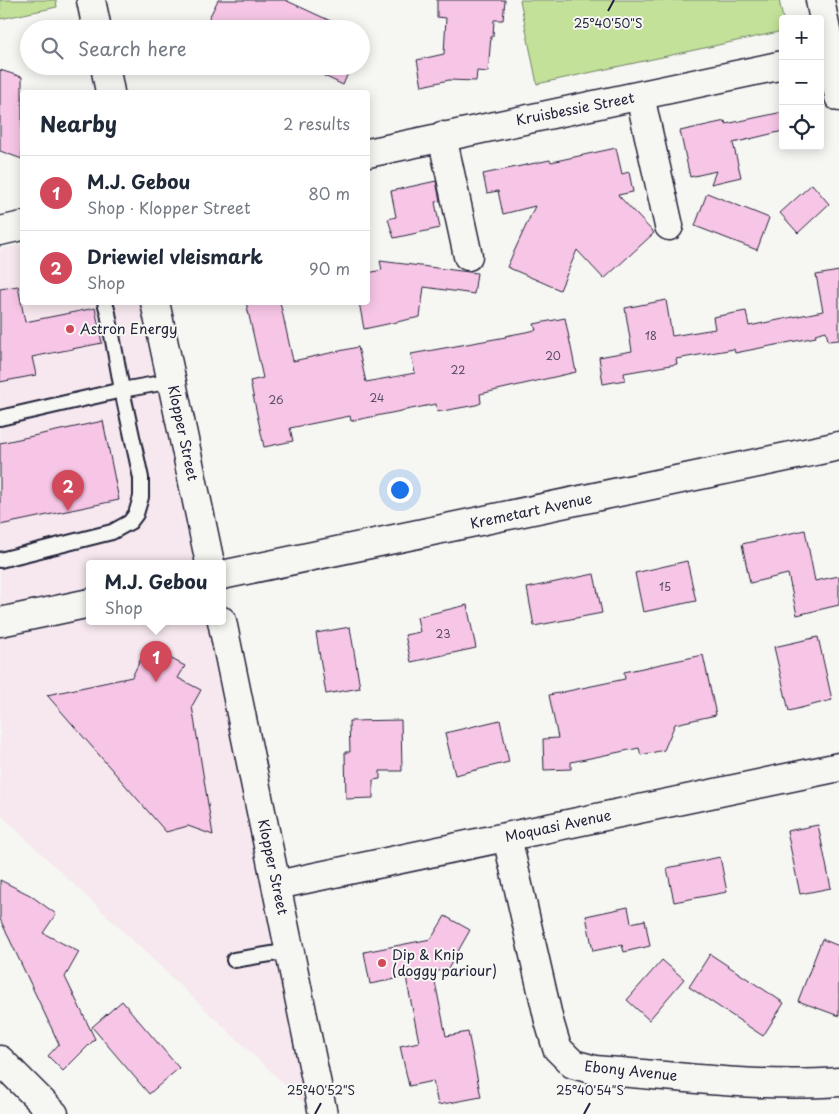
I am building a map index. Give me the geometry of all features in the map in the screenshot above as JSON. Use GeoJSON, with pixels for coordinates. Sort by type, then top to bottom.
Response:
{"type":"FeatureCollection","features":[{"type":"Feature","properties":{"kind":"street"},"geometry":{"type":"LineString","coordinates":[[91,0],[95,20]]}},
{"type":"Feature","properties":{"kind":"street"},"geometry":{"type":"LineString","coordinates":[[820,0],[839,97]]}},
{"type":"Feature","properties":{"kind":"street","name":"Kruisbessie Street"},"geometry":{"type":"LineString","coordinates":[[370,153],[779,66]]}},
{"type":"Feature","properties":{"kind":"street"},"geometry":{"type":"LineString","coordinates":[[107,75],[110,90]]}},
{"type":"Feature","properties":{"kind":"street"},"geometry":{"type":"LineString","coordinates":[[640,96],[669,226]]}},
{"type":"Feature","properties":{"kind":"street"},"geometry":{"type":"LineString","coordinates":[[442,136],[468,256]]}},
{"type":"Feature","properties":{"kind":"street"},"geometry":{"type":"LineString","coordinates":[[0,231],[20,226]]}},
{"type":"Feature","properties":{"kind":"street","name":"Klopper Street"},"geometry":{"type":"LineString","coordinates":[[156,305],[209,560]]}},
{"type":"Feature","properties":{"kind":"street","name":"Kremetart Avenue"},"geometry":{"type":"LineString","coordinates":[[226,574],[839,446]]}},
{"type":"Feature","properties":{"kind":"street"},"geometry":{"type":"LineString","coordinates":[[0,622],[86,604]]}},
{"type":"Feature","properties":{"kind":"street","name":"Klopper Street"},"geometry":{"type":"LineString","coordinates":[[223,625],[323,1114]]}},
{"type":"Feature","properties":{"kind":"street","name":"Moquasi Avenue"},"geometry":{"type":"LineString","coordinates":[[277,885],[839,767]]}},
{"type":"Feature","properties":{"kind":"street","name":"Ebony Avenue"},"geometry":{"type":"LineString","coordinates":[[507,837],[549,1021],[557,1048],[573,1064],[595,1070],[762,1083],[807,1084],[839,1082]]}},
{"type":"Feature","properties":{"kind":"street"},"geometry":{"type":"LineString","coordinates":[[0,1060],[54,1114]]}},
{"type":"Feature","properties":{"kind":"lane"},"geometry":{"type":"LineString","coordinates":[[0,560],[112,532],[130,522],[136,514],[141,497],[141,478],[106,305]]}},
{"type":"Feature","properties":{"kind":"lane"},"geometry":{"type":"LineString","coordinates":[[0,418],[122,390],[172,381]]}},
{"type":"Feature","properties":{"kind":"lane"},"geometry":{"type":"LineString","coordinates":[[234,960],[290,951]]}},
{"type":"Feature","properties":{"kind":"shaded area"},"geometry":{"type":"Polygon","coordinates":[[[20,245],[20,305],[141,305],[194,560],[86,560],[86,625],[208,625],[306,1105],[0,814],[0,249],[20,245]]]}},
{"type":"Feature","properties":{"kind":"green space"},"geometry":{"type":"Polygon","coordinates":[[[0,0],[56,0],[57,7],[0,19],[0,0]]]}},
{"type":"Feature","properties":{"kind":"green space"},"geometry":{"type":"Polygon","coordinates":[[[520,0],[779,0],[782,15],[779,15],[779,32],[537,84],[520,0]]]}},
{"type":"Feature","properties":{"kind":"building"},"geometry":{"type":"Polygon","coordinates":[[[218,0],[285,0],[328,20],[208,20],[218,0]]]}},
{"type":"Feature","properties":{"kind":"building"},"geometry":{"type":"Polygon","coordinates":[[[437,0],[505,0],[503,20],[494,20],[488,72],[477,71],[476,81],[449,80],[422,86],[417,60],[444,54],[446,18],[437,17],[437,0]]]}},
{"type":"Feature","properties":{"kind":"building"},"geometry":{"type":"Polygon","coordinates":[[[0,70],[22,77],[22,90],[20,90],[20,158],[0,151],[0,70]]]}},
{"type":"Feature","properties":{"kind":"building"},"geometry":{"type":"Polygon","coordinates":[[[322,75],[347,75],[343,85],[322,75]]]}},
{"type":"Feature","properties":{"kind":"building"},"geometry":{"type":"Polygon","coordinates":[[[779,113],[779,132],[733,143],[741,177],[711,184],[716,171],[690,177],[680,131],[725,121],[726,124],[779,113]]]}},
{"type":"Feature","properties":{"kind":"building"},"geometry":{"type":"Polygon","coordinates":[[[616,148],[622,174],[629,172],[633,192],[618,195],[654,233],[604,279],[577,250],[560,290],[507,267],[535,206],[503,214],[498,191],[487,193],[483,174],[616,148]]]}},
{"type":"Feature","properties":{"kind":"building"},"geometry":{"type":"Polygon","coordinates":[[[436,181],[440,201],[435,202],[440,228],[394,238],[388,219],[396,217],[391,191],[436,181]]]}},
{"type":"Feature","properties":{"kind":"building"},"geometry":{"type":"Polygon","coordinates":[[[812,184],[829,204],[798,233],[780,213],[812,184]]]}},
{"type":"Feature","properties":{"kind":"building"},"geometry":{"type":"Polygon","coordinates":[[[707,193],[769,218],[757,250],[695,226],[707,193]]]}},
{"type":"Feature","properties":{"kind":"building"},"geometry":{"type":"Polygon","coordinates":[[[380,261],[477,273],[474,294],[424,287],[420,317],[364,329],[360,305],[370,305],[370,273],[382,270],[380,261]]]}},
{"type":"Feature","properties":{"kind":"building"},"geometry":{"type":"Polygon","coordinates":[[[839,271],[839,340],[828,341],[826,331],[815,334],[816,337],[735,353],[734,349],[676,359],[677,364],[624,373],[625,380],[603,384],[599,357],[632,351],[625,308],[666,300],[672,336],[715,329],[713,317],[746,311],[749,326],[823,311],[816,275],[839,271]]]}},
{"type":"Feature","properties":{"kind":"building"},"geometry":{"type":"Polygon","coordinates":[[[18,286],[20,305],[22,305],[25,322],[95,308],[102,343],[32,357],[36,375],[0,382],[0,289],[18,286]]]}},
{"type":"Feature","properties":{"kind":"building"},"geometry":{"type":"Polygon","coordinates":[[[247,305],[281,305],[293,361],[358,347],[366,382],[415,373],[411,354],[536,330],[534,324],[565,318],[576,372],[480,394],[481,403],[476,405],[437,412],[436,404],[351,421],[350,416],[290,428],[293,441],[264,447],[250,381],[263,378],[247,305]]]}},
{"type":"Feature","properties":{"kind":"building"},"geometry":{"type":"Polygon","coordinates":[[[103,421],[119,500],[0,525],[0,443],[103,421]]]}},
{"type":"Feature","properties":{"kind":"building"},"geometry":{"type":"Polygon","coordinates":[[[805,530],[815,581],[839,576],[839,605],[797,615],[788,574],[750,583],[742,544],[805,530]]]}},
{"type":"Feature","properties":{"kind":"building"},"geometry":{"type":"Polygon","coordinates":[[[687,561],[696,601],[643,612],[635,573],[687,561]]]}},
{"type":"Feature","properties":{"kind":"building"},"geometry":{"type":"Polygon","coordinates":[[[594,574],[602,613],[534,626],[527,588],[594,574]]]}},
{"type":"Feature","properties":{"kind":"building"},"geometry":{"type":"Polygon","coordinates":[[[467,605],[476,648],[411,662],[405,635],[420,632],[417,617],[467,605]]]}},
{"type":"Feature","properties":{"kind":"building"},"geometry":{"type":"Polygon","coordinates":[[[350,627],[360,688],[326,694],[316,633],[350,627]]]}},
{"type":"Feature","properties":{"kind":"building"},"geometry":{"type":"Polygon","coordinates":[[[818,637],[832,700],[789,711],[774,647],[818,637]]]}},
{"type":"Feature","properties":{"kind":"building"},"geometry":{"type":"Polygon","coordinates":[[[147,646],[185,666],[178,678],[201,690],[192,706],[213,835],[188,826],[166,832],[47,695],[132,677],[147,646]]]}},
{"type":"Feature","properties":{"kind":"building"},"geometry":{"type":"Polygon","coordinates":[[[703,655],[716,715],[675,724],[664,750],[641,755],[639,748],[571,762],[571,769],[544,770],[543,739],[558,738],[549,695],[625,679],[624,672],[703,655]]]}},
{"type":"Feature","properties":{"kind":"building"},"geometry":{"type":"Polygon","coordinates":[[[401,720],[402,771],[380,771],[380,779],[373,780],[373,798],[346,799],[345,752],[350,752],[349,721],[401,720]]]}},
{"type":"Feature","properties":{"kind":"building"},"geometry":{"type":"Polygon","coordinates":[[[500,720],[509,762],[455,775],[445,733],[500,720]]]}},
{"type":"Feature","properties":{"kind":"building"},"geometry":{"type":"Polygon","coordinates":[[[818,825],[831,888],[800,894],[787,831],[818,825]]]}},
{"type":"Feature","properties":{"kind":"building"},"geometry":{"type":"Polygon","coordinates":[[[720,857],[727,892],[674,902],[667,868],[720,857]]]}},
{"type":"Feature","properties":{"kind":"building"},"geometry":{"type":"Polygon","coordinates":[[[0,880],[30,895],[56,914],[43,933],[79,952],[65,977],[95,1039],[63,1071],[48,1056],[59,1044],[0,919],[0,880]]]}},
{"type":"Feature","properties":{"kind":"building"},"geometry":{"type":"Polygon","coordinates":[[[628,907],[631,923],[645,920],[650,946],[624,952],[622,945],[593,951],[586,916],[628,907]]]}},
{"type":"Feature","properties":{"kind":"building"},"geometry":{"type":"Polygon","coordinates":[[[445,916],[470,930],[448,969],[433,972],[446,1036],[468,1032],[481,1097],[438,1105],[433,1081],[409,1086],[400,1046],[419,1042],[406,977],[370,984],[364,952],[431,939],[445,916]]]}},
{"type":"Feature","properties":{"kind":"building"},"geometry":{"type":"Polygon","coordinates":[[[822,939],[839,946],[839,1016],[798,1001],[822,939]]]}},
{"type":"Feature","properties":{"kind":"building"},"geometry":{"type":"Polygon","coordinates":[[[710,954],[784,1003],[763,1036],[689,987],[710,954]]]}},
{"type":"Feature","properties":{"kind":"building"},"geometry":{"type":"Polygon","coordinates":[[[662,960],[684,979],[649,1020],[627,1000],[662,960]]]}},
{"type":"Feature","properties":{"kind":"building"},"geometry":{"type":"Polygon","coordinates":[[[122,1001],[179,1068],[149,1094],[92,1027],[122,1001]]]}},
{"type":"Feature","properties":{"kind":"place","name":"Astron Energy"},"geometry":{"type":"Point","coordinates":[70,329]}},
{"type":"Feature","properties":{"kind":"place","name":"Driewiel vleismark"},"geometry":{"type":"Point","coordinates":[68,511]}},
{"type":"Feature","properties":{"kind":"place","name":"M.J. Gebou"},"geometry":{"type":"Point","coordinates":[156,682]}},
{"type":"Feature","properties":{"kind":"place","name":"Dip & Knip (doggy pariour)"},"geometry":{"type":"Point","coordinates":[382,963]}}]}
